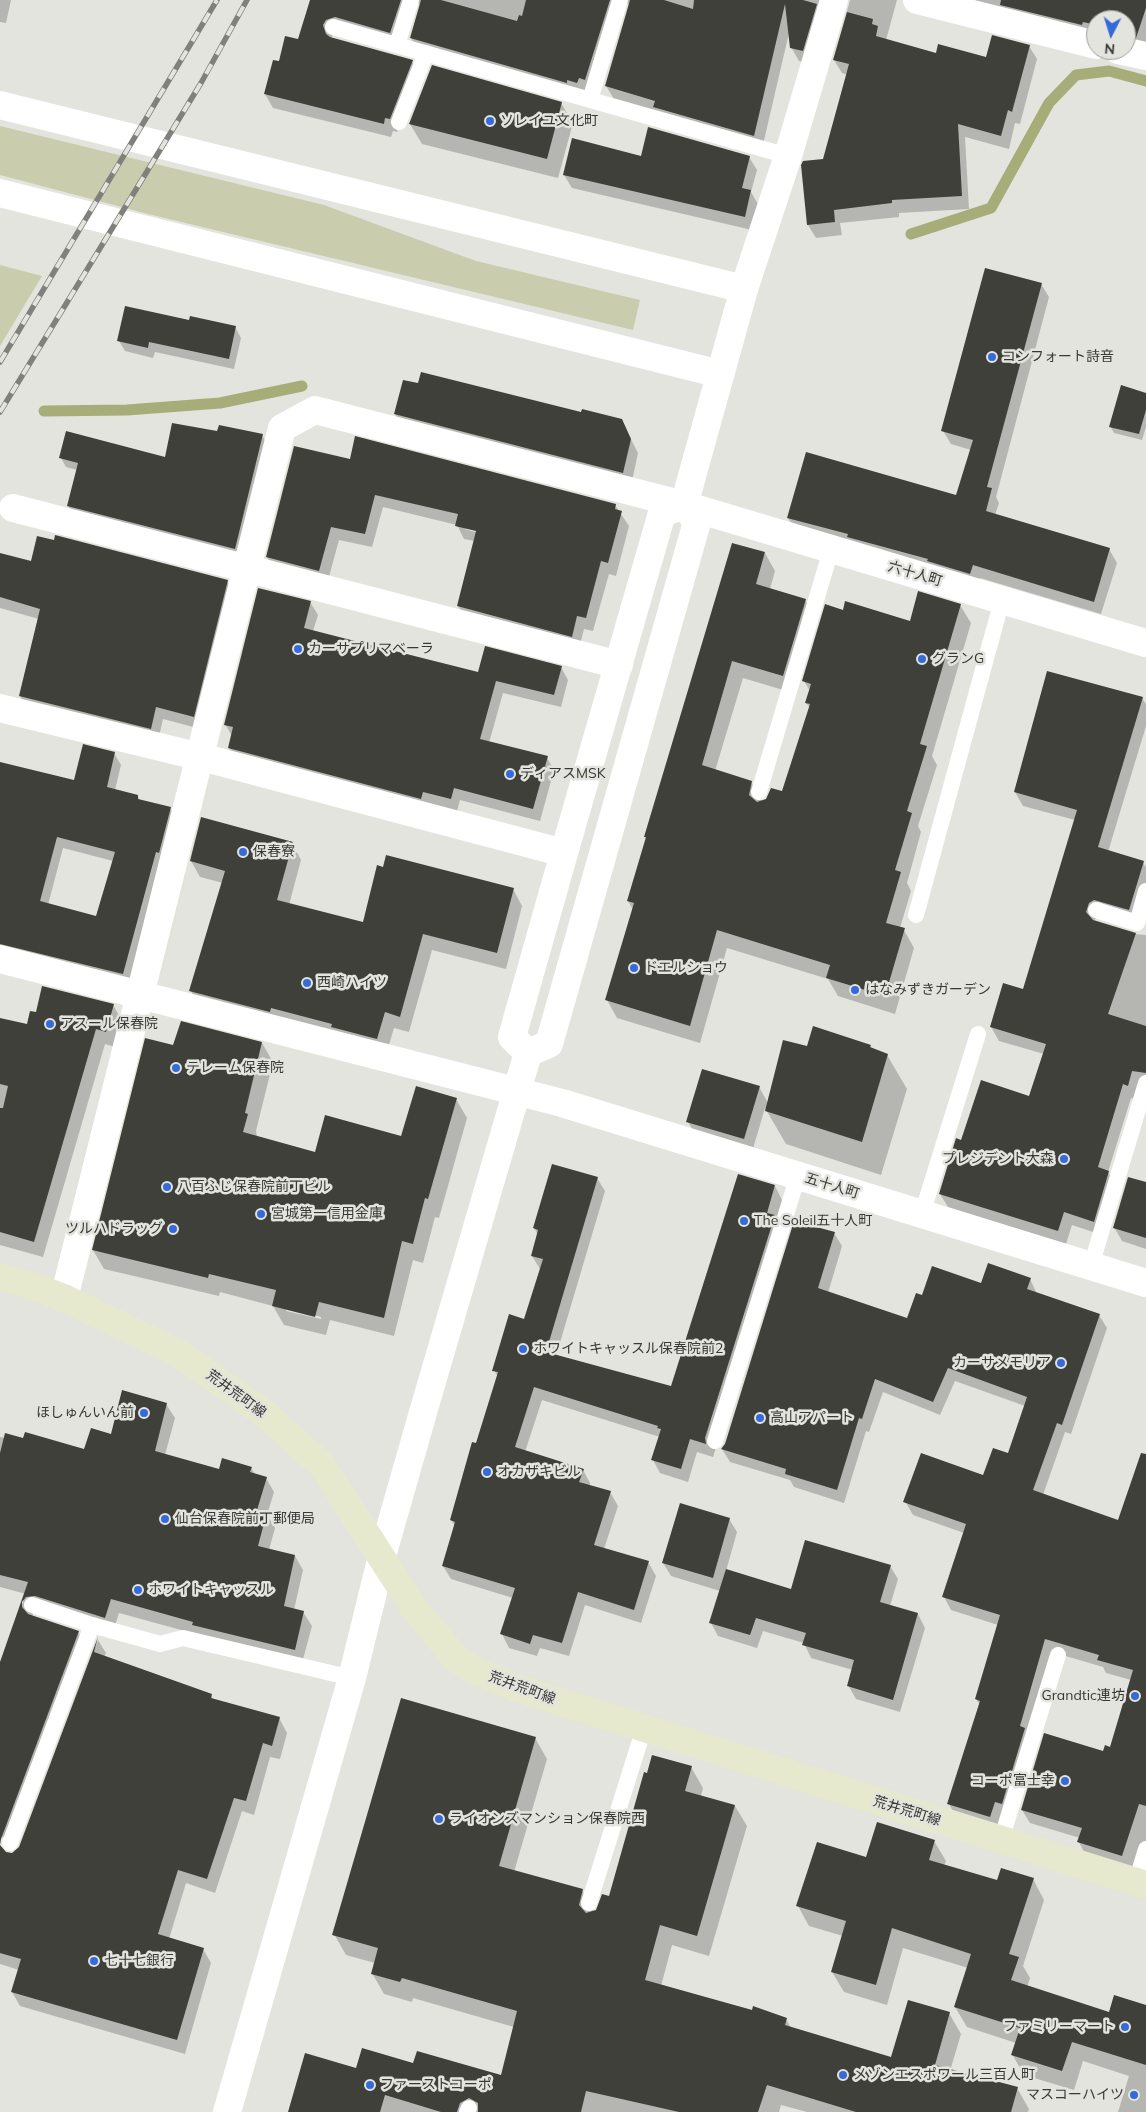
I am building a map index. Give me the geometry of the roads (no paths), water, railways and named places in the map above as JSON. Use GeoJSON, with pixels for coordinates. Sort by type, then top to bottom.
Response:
{"type":"FeatureCollection","features":[{"type":"Feature","properties":{"kind":"main road","name":"荒井荒町線"},"geometry":{"type":"LineString","coordinates":[[0,1277],[27,1284],[64,1298],[178,1353],[264,1413],[322,1465],[416,1611],[456,1658],[494,1680],[1141,1883]]}},
{"type":"Feature","properties":{"kind":"street"},"geometry":{"type":"LineString","coordinates":[[684,505],[744,290],[788,156],[834,0]]}},
{"type":"Feature","properties":{"kind":"street"},"geometry":{"type":"LineString","coordinates":[[918,0],[1086,42]]}},
{"type":"Feature","properties":{"kind":"street"},"geometry":{"type":"LineString","coordinates":[[0,105],[744,290]]}},
{"type":"Feature","properties":{"kind":"street"},"geometry":{"type":"LineString","coordinates":[[0,193],[720,374]]}},
{"type":"Feature","properties":{"kind":"street","name":"六十人町"},"geometry":{"type":"LineString","coordinates":[[64,1298],[248,570],[282,428],[314,410],[684,505],[1146,643]]}},
{"type":"Feature","properties":{"kind":"street"},"geometry":{"type":"LineString","coordinates":[[528,1053],[512,1037],[564,853],[662,513],[684,505]]}},
{"type":"Feature","properties":{"kind":"street"},"geometry":{"type":"LineString","coordinates":[[528,1053],[550,1044],[697,522],[684,505]]}},
{"type":"Feature","properties":{"kind":"street"},"geometry":{"type":"LineString","coordinates":[[13,508],[619,665]]}},
{"type":"Feature","properties":{"kind":"street"},"geometry":{"type":"LineString","coordinates":[[0,708],[201,757],[564,853]]}},
{"type":"Feature","properties":{"kind":"street","name":"五十人町"},"geometry":{"type":"LineString","coordinates":[[0,959],[562,1103],[1146,1283]]}},
{"type":"Feature","properties":{"kind":"street"},"geometry":{"type":"LineString","coordinates":[[227,2112],[352,1678],[382,1556],[528,1053]]}},
{"type":"Feature","properties":{"kind":"lane"},"geometry":{"type":"LineString","coordinates":[[397,45],[411,0]]}},
{"type":"Feature","properties":{"kind":"lane"},"geometry":{"type":"LineString","coordinates":[[590,100],[620,0]]}},
{"type":"Feature","properties":{"kind":"lane"},"geometry":{"type":"LineString","coordinates":[[333,26],[788,156]]}},
{"type":"Feature","properties":{"kind":"lane"},"geometry":{"type":"LineString","coordinates":[[399,122],[426,52]]}},
{"type":"Feature","properties":{"kind":"lane"},"geometry":{"type":"LineString","coordinates":[[759,792],[831,550]]}},
{"type":"Feature","properties":{"kind":"lane"},"geometry":{"type":"LineString","coordinates":[[916,915],[1002,600]]}},
{"type":"Feature","properties":{"kind":"lane"},"geometry":{"type":"LineString","coordinates":[[1096,910],[1137,923],[1146,891]]}},
{"type":"Feature","properties":{"kind":"lane"},"geometry":{"type":"LineString","coordinates":[[922,1214],[978,1034]]}},
{"type":"Feature","properties":{"kind":"lane"},"geometry":{"type":"LineString","coordinates":[[1091,1266],[1146,1083]]}},
{"type":"Feature","properties":{"kind":"lane"},"geometry":{"type":"LineString","coordinates":[[715,1441],[798,1176]]}},
{"type":"Feature","properties":{"kind":"lane"},"geometry":{"type":"LineString","coordinates":[[32,1605],[92,1625],[160,1644],[183,1638],[352,1678]]}},
{"type":"Feature","properties":{"kind":"lane"},"geometry":{"type":"LineString","coordinates":[[10,1843],[92,1625]]}},
{"type":"Feature","properties":{"kind":"lane"},"geometry":{"type":"LineString","coordinates":[[1001,1840],[1058,1655]]}},
{"type":"Feature","properties":{"kind":"lane"},"geometry":{"type":"LineString","coordinates":[[589,1903],[644,1728]]}},
{"type":"Feature","properties":{"kind":"lane"},"geometry":{"type":"LineString","coordinates":[[1141,1883],[1146,1849]]}},
{"type":"Feature","properties":{"kind":"waterway"},"geometry":{"type":"LineString","coordinates":[[911,234],[991,208],[1049,103],[1076,75],[1109,71],[1146,81]]}},
{"type":"Feature","properties":{"kind":"waterway"},"geometry":{"type":"LineString","coordinates":[[44,411],[127,410],[220,403],[302,386]]}},
{"type":"Feature","properties":{"kind":"railway"},"geometry":{"type":"LineString","coordinates":[[0,362],[217,0]]}},
{"type":"Feature","properties":{"kind":"railway"},"geometry":{"type":"LineString","coordinates":[[0,412],[201,83],[247,0]]}},
{"type":"Feature","properties":{"kind":"place","name":"ソレイユ文化町"},"geometry":{"type":"Point","coordinates":[490,121]}},
{"type":"Feature","properties":{"kind":"place","name":"コンフォート詩音"},"geometry":{"type":"Point","coordinates":[992,357]}},
{"type":"Feature","properties":{"kind":"place","name":"カーサプリマベーラ"},"geometry":{"type":"Point","coordinates":[298,649]}},
{"type":"Feature","properties":{"kind":"place","name":"グランG"},"geometry":{"type":"Point","coordinates":[922,659]}},
{"type":"Feature","properties":{"kind":"place","name":"ディアスMSK"},"geometry":{"type":"Point","coordinates":[510,774]}},
{"type":"Feature","properties":{"kind":"place","name":"保春寮"},"geometry":{"type":"Point","coordinates":[243,852]}},
{"type":"Feature","properties":{"kind":"place","name":"ドエルショウ"},"geometry":{"type":"Point","coordinates":[634,968]}},
{"type":"Feature","properties":{"kind":"place","name":"西崎ハイツ"},"geometry":{"type":"Point","coordinates":[307,983]}},
{"type":"Feature","properties":{"kind":"place","name":"はなみずきガーデン"},"geometry":{"type":"Point","coordinates":[855,990]}},
{"type":"Feature","properties":{"kind":"place","name":"アスール保春院"},"geometry":{"type":"Point","coordinates":[50,1024]}},
{"type":"Feature","properties":{"kind":"place","name":"テレーム保春院"},"geometry":{"type":"Point","coordinates":[176,1068]}},
{"type":"Feature","properties":{"kind":"place","name":"プレジデント大森"},"geometry":{"type":"Point","coordinates":[1064,1159]}},
{"type":"Feature","properties":{"kind":"place","name":"八百ふじ保春院前丁ビル"},"geometry":{"type":"Point","coordinates":[167,1187]}},
{"type":"Feature","properties":{"kind":"place","name":"宮城第一信用金庫"},"geometry":{"type":"Point","coordinates":[261,1214]}},
{"type":"Feature","properties":{"kind":"place","name":"The Soleil五十人町"},"geometry":{"type":"Point","coordinates":[744,1221]}},
{"type":"Feature","properties":{"kind":"place","name":"ツルハドラッグ"},"geometry":{"type":"Point","coordinates":[173,1229]}},
{"type":"Feature","properties":{"kind":"place","name":"ホワイトキャッスル保春院前2"},"geometry":{"type":"Point","coordinates":[523,1349]}},
{"type":"Feature","properties":{"kind":"place","name":"カーサメモリア"},"geometry":{"type":"Point","coordinates":[1061,1363]}},
{"type":"Feature","properties":{"kind":"place","name":"ほしゅんいん前"},"geometry":{"type":"Point","coordinates":[144,1413]}},
{"type":"Feature","properties":{"kind":"place","name":"高山アパート"},"geometry":{"type":"Point","coordinates":[760,1418]}},
{"type":"Feature","properties":{"kind":"place","name":"オカザキビル"},"geometry":{"type":"Point","coordinates":[487,1472]}},
{"type":"Feature","properties":{"kind":"place","name":"仙台保春院前丁郵便局"},"geometry":{"type":"Point","coordinates":[165,1519]}},
{"type":"Feature","properties":{"kind":"place","name":"ホワイトキャッスル"},"geometry":{"type":"Point","coordinates":[138,1590]}},
{"type":"Feature","properties":{"kind":"place","name":"Grandtic連坊"},"geometry":{"type":"Point","coordinates":[1135,1696]}},
{"type":"Feature","properties":{"kind":"place","name":"コーポ富士幸"},"geometry":{"type":"Point","coordinates":[1065,1781]}},
{"type":"Feature","properties":{"kind":"place","name":"ライオンズマンション保春院西"},"geometry":{"type":"Point","coordinates":[439,1819]}},
{"type":"Feature","properties":{"kind":"place","name":"七十七銀行"},"geometry":{"type":"Point","coordinates":[94,1961]}},
{"type":"Feature","properties":{"kind":"place","name":"ファミリーマート"},"geometry":{"type":"Point","coordinates":[1125,2027]}},
{"type":"Feature","properties":{"kind":"place","name":"メゾンエスポワール三百人町"},"geometry":{"type":"Point","coordinates":[843,2075]}},
{"type":"Feature","properties":{"kind":"place","name":"ファーストコーポ"},"geometry":{"type":"Point","coordinates":[370,2085]}},
{"type":"Feature","properties":{"kind":"place","name":"マスコーハイツ"},"geometry":{"type":"Point","coordinates":[1134,2095]}}]}
